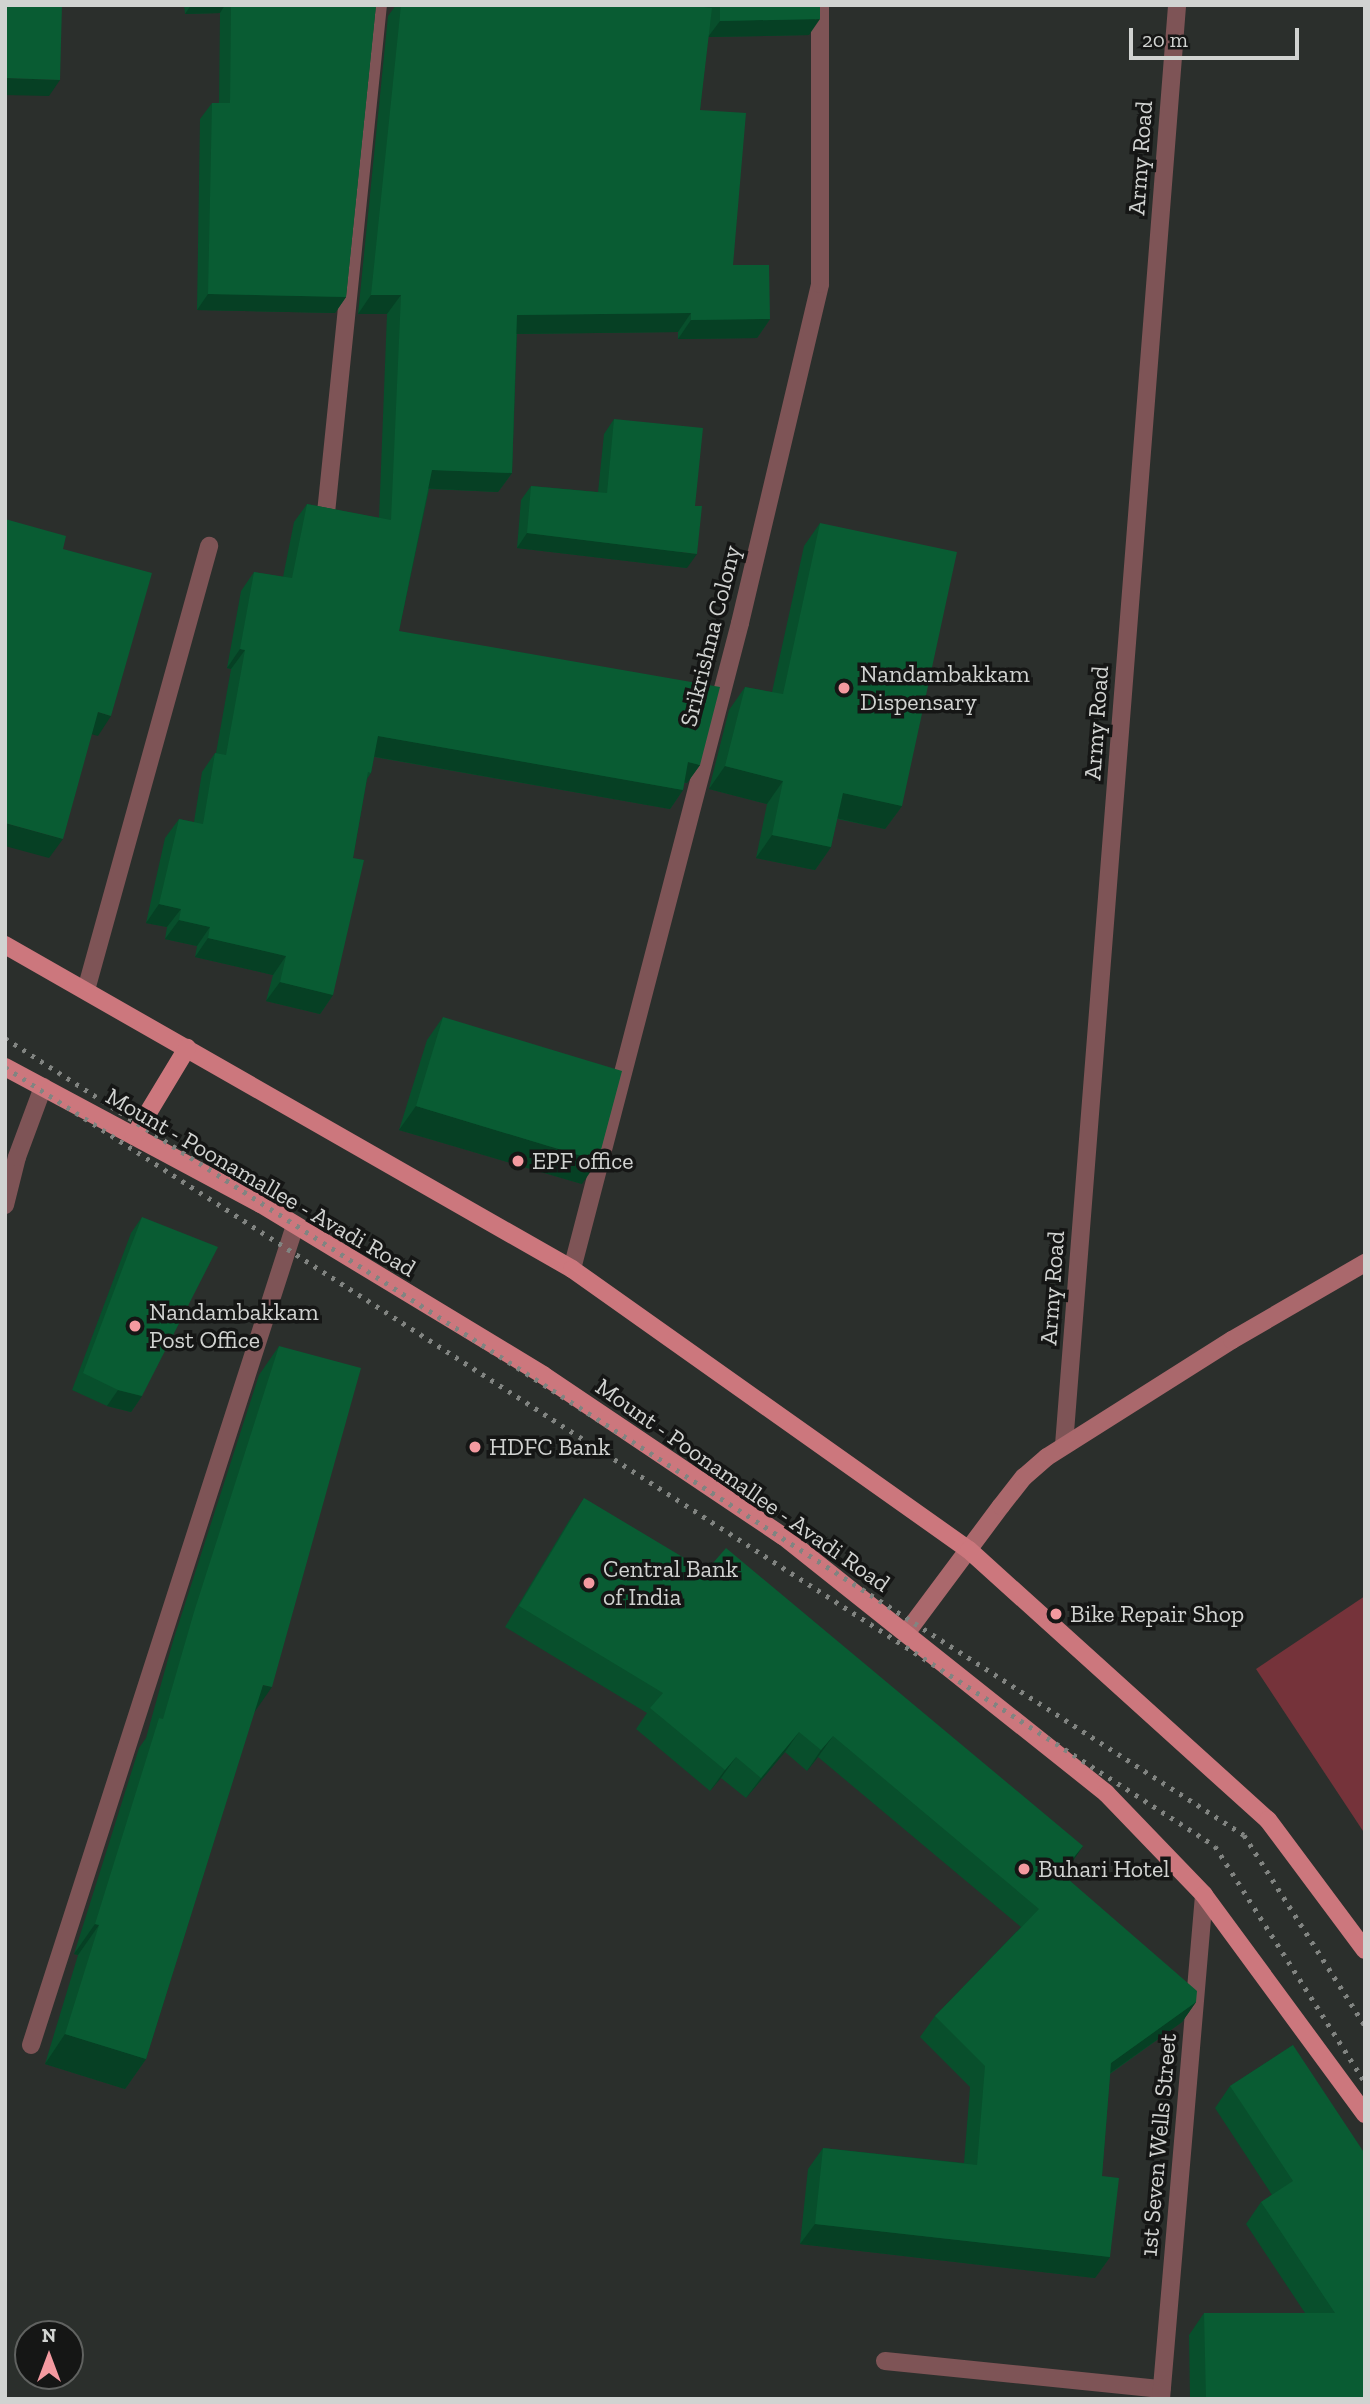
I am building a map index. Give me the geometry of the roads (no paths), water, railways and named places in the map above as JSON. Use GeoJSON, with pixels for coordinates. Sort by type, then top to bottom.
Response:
{"type":"FeatureCollection","features":[{"type":"Feature","properties":{"kind":"main road"},"geometry":{"type":"LineString","coordinates":[[5,945],[572,1269],[969,1549],[1268,1820],[1365,1950]]}},
{"type":"Feature","properties":{"kind":"main road"},"geometry":{"type":"LineString","coordinates":[[134,1136],[187,1048]]}},
{"type":"Feature","properties":{"kind":"main road","name":"Mount - Poonamallee - Avadi Road"},"geometry":{"type":"LineString","coordinates":[[5,1067],[295,1225],[543,1375],[783,1536],[1107,1793],[1204,1895],[1365,2114]]}},
{"type":"Feature","properties":{"kind":"main road"},"geometry":{"type":"LineString","coordinates":[[906,1632],[1024,1478],[1064,1445],[1232,1340],[1365,1264]]}},
{"type":"Feature","properties":{"kind":"street"},"geometry":{"type":"LineString","coordinates":[[326,513],[378,5]]}},
{"type":"Feature","properties":{"kind":"street","name":"Srikrishna Colony"},"geometry":{"type":"LineString","coordinates":[[572,1269],[740,623],[820,284],[820,5]]}},
{"type":"Feature","properties":{"kind":"street","name":"Army Road"},"geometry":{"type":"LineString","coordinates":[[1064,1445],[1177,5]]}},
{"type":"Feature","properties":{"kind":"street"},"geometry":{"type":"LineString","coordinates":[[86,990],[209,546]]}},
{"type":"Feature","properties":{"kind":"street"},"geometry":{"type":"LineString","coordinates":[[5,1205],[17,1157],[43,1087]]}},
{"type":"Feature","properties":{"kind":"street"},"geometry":{"type":"LineString","coordinates":[[31,2045],[295,1225]]}},
{"type":"Feature","properties":{"kind":"street","name":"1st Seven Wells Street"},"geometry":{"type":"LineString","coordinates":[[1161,2394],[1204,1895]]}},
{"type":"Feature","properties":{"kind":"street"},"geometry":{"type":"LineString","coordinates":[[884,2361],[1161,2394]]}},
{"type":"Feature","properties":{"kind":"railway"},"geometry":{"type":"LineString","coordinates":[[5,1038],[1244,1835],[1365,2026]]}},
{"type":"Feature","properties":{"kind":"railway"},"geometry":{"type":"LineString","coordinates":[[5,1067],[1215,1846],[1365,2082]]}},
{"type":"Feature","properties":{"kind":"place","name":"Nandambakkam Dispensary"},"geometry":{"type":"Point","coordinates":[844,688]}},
{"type":"Feature","properties":{"kind":"place","name":"EPF office"},"geometry":{"type":"Point","coordinates":[518,1161]}},
{"type":"Feature","properties":{"kind":"place","name":"Nandambakkam Post Office"},"geometry":{"type":"Point","coordinates":[135,1326]}},
{"type":"Feature","properties":{"kind":"place","name":"HDFC Bank"},"geometry":{"type":"Point","coordinates":[475,1447]}},
{"type":"Feature","properties":{"kind":"place","name":"Central Bank of India"},"geometry":{"type":"Point","coordinates":[589,1583]}},
{"type":"Feature","properties":{"kind":"place","name":"Bike Repair Shop"},"geometry":{"type":"Point","coordinates":[1056,1614]}},
{"type":"Feature","properties":{"kind":"place","name":"Buhari Hotel"},"geometry":{"type":"Point","coordinates":[1024,1869]}}]}
